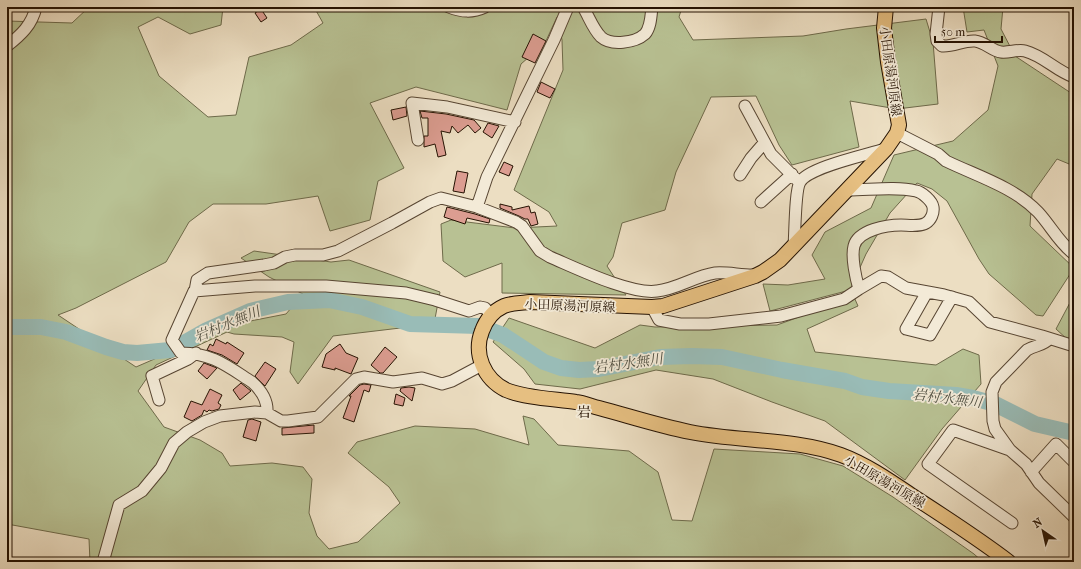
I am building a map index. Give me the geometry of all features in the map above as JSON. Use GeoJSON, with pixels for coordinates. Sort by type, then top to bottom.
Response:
{"type":"FeatureCollection","features":[{"type":"Feature","properties":{"kind":"main road","name":"小田原湯河原線"},"geometry":{"type":"LineString","coordinates":[[886,7],[884,28],[888,62],[898,117],[897,133],[886,149],[780,260],[763,272],[754,276],[663,306],[652,308],[530,302],[516,303],[502,307],[488,318],[480,336],[478,354],[488,376],[494,382],[507,390],[526,395],[578,402],[691,432],[811,447],[841,456],[867,468],[889,481],[984,543],[1009,562]]}},
{"type":"Feature","properties":{"kind":"street"},"geometry":{"type":"LineString","coordinates":[[7,46],[19,37],[27,28],[34,15],[36,7]]}},
{"type":"Feature","properties":{"kind":"street"},"geometry":{"type":"LineString","coordinates":[[449,7],[464,12],[476,11],[485,7]]}},
{"type":"Feature","properties":{"kind":"street"},"geometry":{"type":"LineString","coordinates":[[476,208],[488,177],[554,40],[568,7]]}},
{"type":"Feature","properties":{"kind":"street"},"geometry":{"type":"LineString","coordinates":[[583,7],[602,38],[611,42],[621,43],[645,34],[649,26],[652,7]]}},
{"type":"Feature","properties":{"kind":"street"},"geometry":{"type":"LineString","coordinates":[[939,7],[936,34],[937,41],[942,46],[948,47],[975,41],[983,43],[1000,52],[1024,50],[1040,56],[1064,73],[1074,77]]}},
{"type":"Feature","properties":{"kind":"street"},"geometry":{"type":"LineString","coordinates":[[418,140],[412,103],[441,106],[515,122]]}},
{"type":"Feature","properties":{"kind":"street"},"geometry":{"type":"LineString","coordinates":[[745,106],[771,154],[795,178],[797,194],[794,246]]}},
{"type":"Feature","properties":{"kind":"street"},"geometry":{"type":"LineString","coordinates":[[897,133],[938,154],[946,161],[1006,189],[1038,212],[1058,239],[1074,254]]}},
{"type":"Feature","properties":{"kind":"street"},"geometry":{"type":"LineString","coordinates":[[740,175],[751,158],[764,143]]}},
{"type":"Feature","properties":{"kind":"street"},"geometry":{"type":"LineString","coordinates":[[761,202],[795,178],[807,175],[821,168],[886,149]]}},
{"type":"Feature","properties":{"kind":"street"},"geometry":{"type":"LineString","coordinates":[[848,190],[904,189],[918,191],[928,199],[933,206],[933,214],[924,224],[888,225],[877,228],[857,240],[854,246],[853,255],[859,289]]}},
{"type":"Feature","properties":{"kind":"street"},"geometry":{"type":"LineString","coordinates":[[267,413],[268,407],[266,400],[252,382],[211,357],[196,353],[181,353],[172,340],[195,291],[197,280],[208,273],[274,263],[286,257],[295,255],[323,255],[338,251],[440,198],[476,208],[516,222],[522,226],[540,251],[550,257],[625,287],[656,292],[716,273],[754,276]]}},
{"type":"Feature","properties":{"kind":"street"},"geometry":{"type":"LineString","coordinates":[[652,308],[659,320],[680,324],[709,324],[781,316],[844,299],[880,276],[888,277],[906,288],[969,302],[990,322],[1074,346]]}},
{"type":"Feature","properties":{"kind":"street"},"geometry":{"type":"LineString","coordinates":[[195,291],[255,286],[375,290],[406,293],[435,300],[469,311],[480,307],[485,308],[488,318]]}},
{"type":"Feature","properties":{"kind":"street"},"geometry":{"type":"LineString","coordinates":[[927,292],[906,328],[930,335],[952,297]]}},
{"type":"Feature","properties":{"kind":"street"},"geometry":{"type":"LineString","coordinates":[[1049,339],[1045,344],[1033,346],[1027,350],[996,382],[992,392],[992,414],[996,429],[1010,450],[1026,464],[1039,483],[1072,511]]}},
{"type":"Feature","properties":{"kind":"street"},"geometry":{"type":"LineString","coordinates":[[159,400],[152,376],[188,359],[196,353]]}},
{"type":"Feature","properties":{"kind":"street"},"geometry":{"type":"LineString","coordinates":[[103,562],[119,505],[142,491],[161,468],[172,448],[187,432],[198,425],[220,416],[255,412],[267,413],[281,420],[288,421],[318,417],[356,379],[364,377],[393,382],[422,378],[442,384],[482,365]]}},
{"type":"Feature","properties":{"kind":"street"},"geometry":{"type":"LineString","coordinates":[[1010,450],[953,430],[928,464],[1012,523]]}},
{"type":"Feature","properties":{"kind":"street"},"geometry":{"type":"LineString","coordinates":[[1031,472],[1056,444],[1074,462]]}},
{"type":"Feature","properties":{"kind":"green space"},"geometry":{"type":"Polygon","coordinates":[[[89,7],[223,7],[221,25],[190,34],[158,17],[138,27],[159,76],[208,117],[236,115],[249,57],[291,45],[323,23],[314,7],[682,7],[679,17],[693,40],[803,36],[926,19],[933,42],[938,104],[897,109],[850,101],[859,147],[792,165],[779,145],[756,96],[711,97],[676,172],[665,210],[622,223],[613,257],[607,266],[626,295],[502,293],[502,263],[465,277],[443,261],[441,224],[451,220],[515,228],[557,226],[549,212],[514,190],[563,70],[562,40],[557,17],[545,43],[521,64],[507,110],[416,87],[370,103],[404,168],[378,181],[370,220],[330,231],[318,196],[266,204],[213,204],[189,222],[166,262],[76,308],[58,315],[136,367],[235,324],[286,314],[303,294],[269,277],[241,258],[254,251],[331,262],[349,260],[440,292],[434,324],[333,336],[298,384],[290,372],[294,342],[282,337],[234,334],[227,332],[156,365],[138,391],[164,427],[200,440],[222,453],[230,466],[272,463],[303,467],[312,479],[309,513],[317,536],[329,549],[358,542],[400,503],[389,487],[348,453],[357,442],[415,426],[475,429],[529,445],[523,416],[534,419],[558,445],[629,451],[658,472],[672,520],[692,521],[714,449],[800,454],[843,466],[893,497],[974,554],[983,562],[90,562],[89,539],[7,524],[7,21],[72,23],[89,7]]]}},
{"type":"Feature","properties":{"kind":"green space"},"geometry":{"type":"Polygon","coordinates":[[[963,7],[1003,7],[1001,29],[1015,56],[1074,95],[1074,166],[1057,159],[1032,194],[1030,226],[1074,268],[1043,316],[1036,315],[989,274],[947,201],[932,189],[917,183],[890,213],[866,254],[850,290],[770,311],[763,284],[788,285],[825,279],[812,255],[825,232],[871,208],[894,155],[953,141],[988,110],[998,66],[984,30],[967,32],[963,7]]]}},
{"type":"Feature","properties":{"kind":"green space"},"geometry":{"type":"Polygon","coordinates":[[[1074,295],[1074,342],[1068,340],[1056,329],[1074,295]]]}},
{"type":"Feature","properties":{"kind":"green space"},"geometry":{"type":"Polygon","coordinates":[[[854,297],[858,306],[807,329],[815,352],[936,365],[963,349],[979,355],[981,384],[942,429],[905,480],[825,421],[713,379],[656,370],[580,389],[535,384],[524,369],[493,342],[509,318],[595,348],[640,325],[655,327],[777,325],[854,297]]]}},
{"type":"Feature","properties":{"kind":"building"},"geometry":{"type":"Polygon","coordinates":[[[261,9],[267,18],[261,22],[255,13],[261,9]]]}},
{"type":"Feature","properties":{"kind":"building"},"geometry":{"type":"Polygon","coordinates":[[[533,34],[546,41],[535,63],[522,57],[533,34]]]}},
{"type":"Feature","properties":{"kind":"building"},"geometry":{"type":"Polygon","coordinates":[[[541,82],[555,89],[550,98],[537,92],[541,82]]]}},
{"type":"Feature","properties":{"kind":"building"},"geometry":{"type":"Polygon","coordinates":[[[406,107],[407,116],[393,120],[391,110],[406,107]]]}},
{"type":"Feature","properties":{"kind":"building"},"geometry":{"type":"Polygon","coordinates":[[[420,111],[446,114],[474,120],[481,128],[475,133],[468,125],[458,133],[452,126],[450,133],[441,131],[446,155],[438,157],[435,144],[424,147],[424,136],[428,136],[428,118],[422,118],[420,111]]]}},
{"type":"Feature","properties":{"kind":"building"},"geometry":{"type":"Polygon","coordinates":[[[488,123],[499,126],[492,138],[483,132],[488,123]]]}},
{"type":"Feature","properties":{"kind":"building"},"geometry":{"type":"Polygon","coordinates":[[[504,162],[513,166],[509,176],[499,172],[504,162]]]}},
{"type":"Feature","properties":{"kind":"building"},"geometry":{"type":"Polygon","coordinates":[[[457,171],[468,173],[464,193],[453,191],[457,171]]]}},
{"type":"Feature","properties":{"kind":"building"},"geometry":{"type":"Polygon","coordinates":[[[500,204],[512,207],[512,210],[529,206],[531,213],[535,212],[538,224],[531,226],[528,219],[500,208],[500,204]]]}},
{"type":"Feature","properties":{"kind":"building"},"geometry":{"type":"Polygon","coordinates":[[[447,207],[490,219],[489,223],[467,218],[465,224],[444,217],[447,207]]]}},
{"type":"Feature","properties":{"kind":"building"},"geometry":{"type":"Polygon","coordinates":[[[216,339],[226,344],[227,342],[244,353],[237,364],[222,355],[207,350],[210,344],[213,346],[216,339]]]}},
{"type":"Feature","properties":{"kind":"building"},"geometry":{"type":"Polygon","coordinates":[[[340,344],[346,353],[358,358],[351,374],[335,368],[335,370],[322,367],[326,354],[340,344]]]}},
{"type":"Feature","properties":{"kind":"building"},"geometry":{"type":"Polygon","coordinates":[[[385,347],[397,357],[383,373],[380,373],[371,365],[385,347]]]}},
{"type":"Feature","properties":{"kind":"building"},"geometry":{"type":"Polygon","coordinates":[[[265,362],[276,369],[265,386],[255,376],[265,362]]]}},
{"type":"Feature","properties":{"kind":"building"},"geometry":{"type":"Polygon","coordinates":[[[204,363],[217,368],[207,379],[198,371],[204,363]]]}},
{"type":"Feature","properties":{"kind":"building"},"geometry":{"type":"Polygon","coordinates":[[[241,383],[251,391],[240,400],[233,390],[241,383]]]}},
{"type":"Feature","properties":{"kind":"building"},"geometry":{"type":"Polygon","coordinates":[[[360,385],[371,385],[369,392],[364,390],[354,422],[343,418],[351,396],[349,396],[360,385]]]}},
{"type":"Feature","properties":{"kind":"building"},"geometry":{"type":"Polygon","coordinates":[[[401,388],[415,388],[412,401],[400,391],[401,388]]]}},
{"type":"Feature","properties":{"kind":"building"},"geometry":{"type":"Polygon","coordinates":[[[210,389],[222,395],[218,403],[221,405],[219,409],[212,411],[209,410],[207,412],[204,410],[202,415],[192,421],[184,417],[191,401],[202,405],[210,389]]]}},
{"type":"Feature","properties":{"kind":"building"},"geometry":{"type":"Polygon","coordinates":[[[396,394],[405,398],[403,406],[394,404],[396,394]]]}},
{"type":"Feature","properties":{"kind":"building"},"geometry":{"type":"Polygon","coordinates":[[[252,419],[261,422],[256,441],[243,437],[248,420],[252,419]]]}},
{"type":"Feature","properties":{"kind":"building"},"geometry":{"type":"Polygon","coordinates":[[[314,425],[314,433],[282,435],[282,428],[314,425]]]}},
{"type":"Feature","properties":{"kind":"waterway","name":"岩村水無川"},"geometry":{"type":"LineString","coordinates":[[7,327],[41,327],[66,332],[123,352],[137,353],[170,350],[207,330],[250,311],[288,302],[329,300],[362,307],[410,324],[479,326],[503,335],[544,362],[561,368],[579,370],[599,369],[660,357],[722,357],[782,370],[845,381],[862,387],[889,391],[956,395],[973,398],[995,404],[1035,424],[1074,433]]}},
{"type":"Feature","properties":{"kind":"district","name":"岩"},"geometry":{"type":"Point","coordinates":[584,412]}}]}
